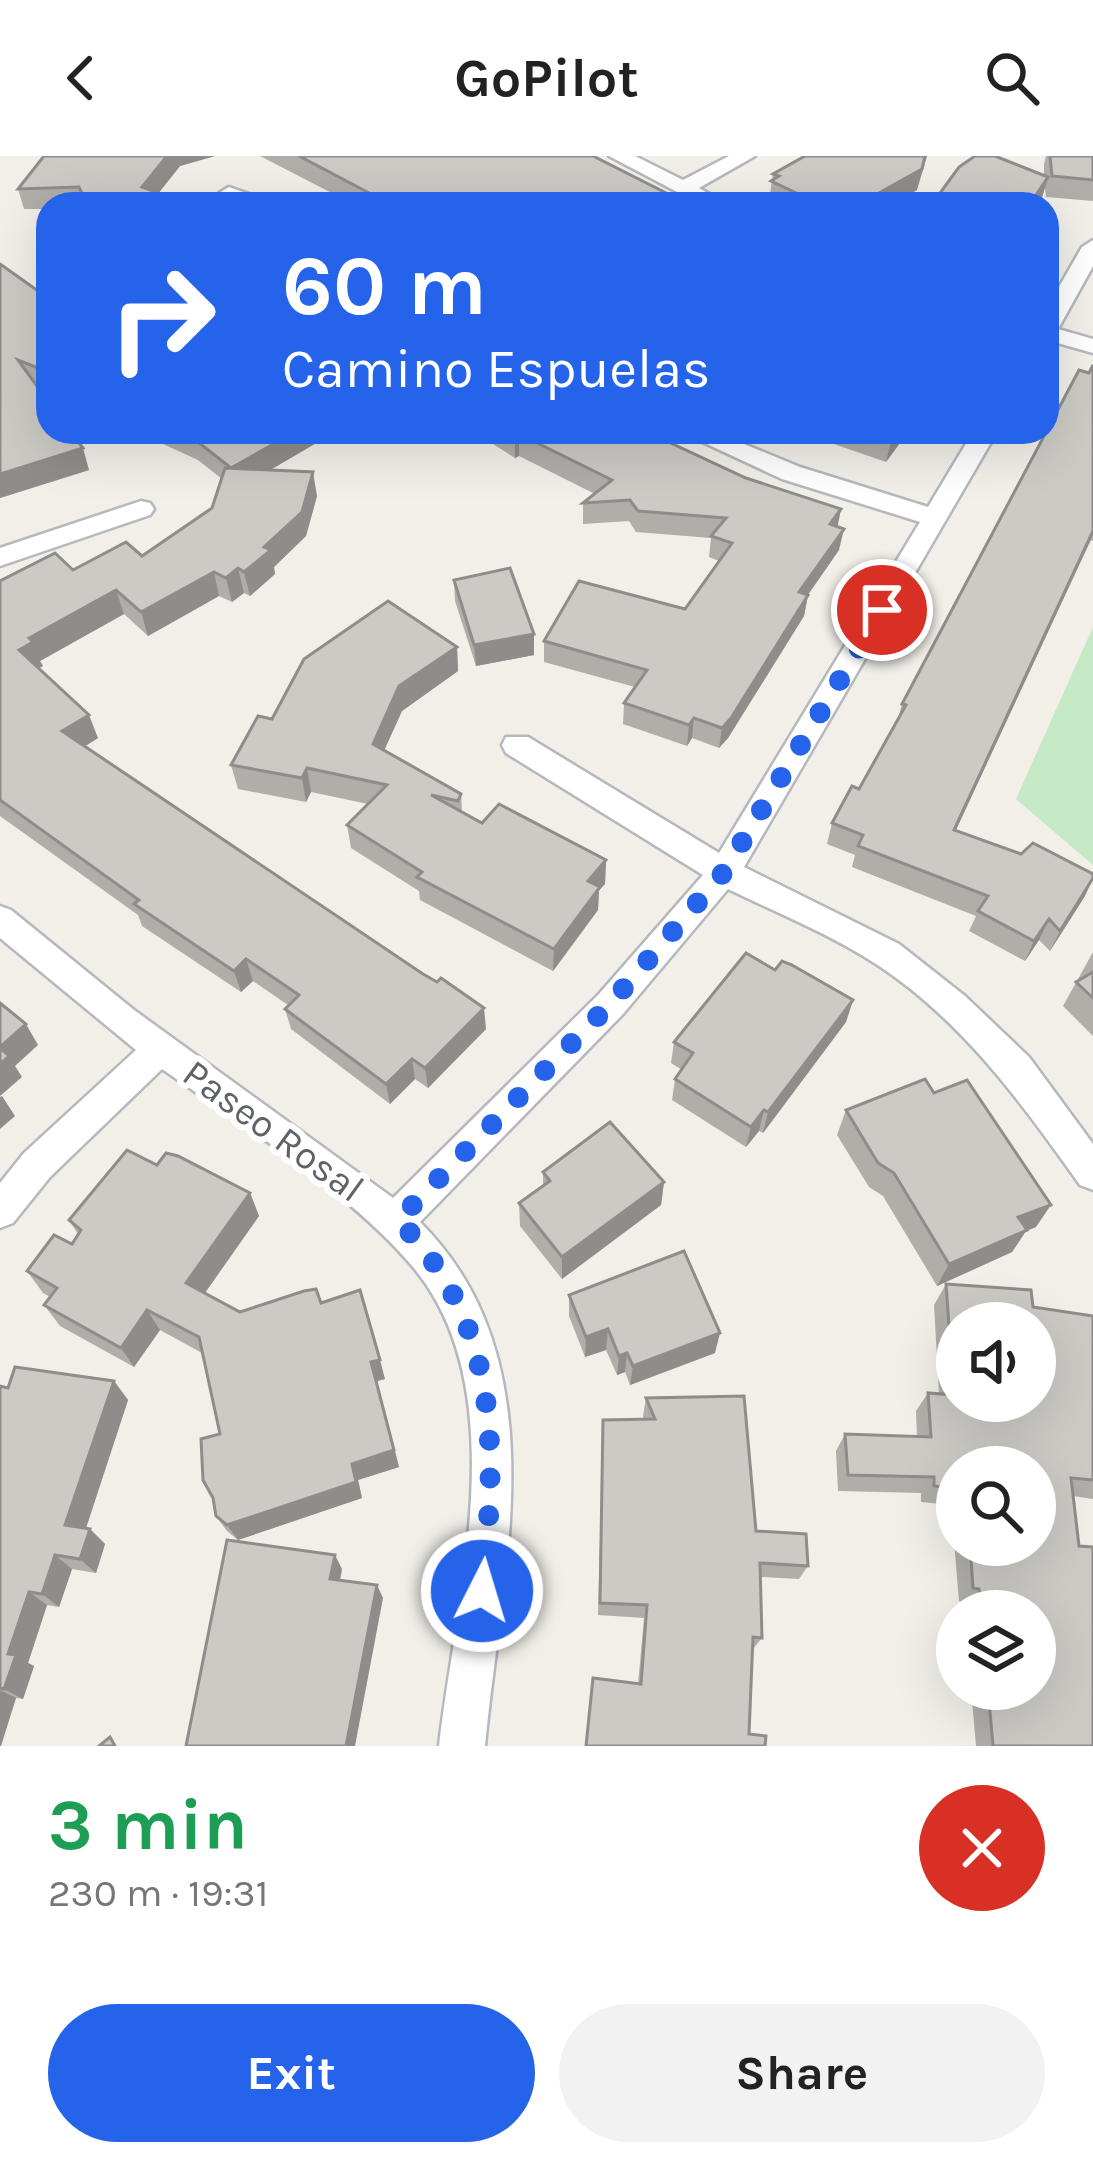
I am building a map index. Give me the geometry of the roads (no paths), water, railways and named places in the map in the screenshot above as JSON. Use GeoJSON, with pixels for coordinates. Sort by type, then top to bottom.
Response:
{"type":"FeatureCollection","features":[{"type":"Feature","properties":{"kind":"street"},"geometry":{"type":"LineString","coordinates":[[619,156],[691,192]]}},
{"type":"Feature","properties":{"kind":"street"},"geometry":{"type":"LineString","coordinates":[[683,188],[745,156]]}},
{"type":"Feature","properties":{"kind":"street"},"geometry":{"type":"LineString","coordinates":[[1059,309],[1093,248]]}},
{"type":"Feature","properties":{"kind":"street"},"geometry":{"type":"LineString","coordinates":[[1059,334],[1093,346]]}},
{"type":"Feature","properties":{"kind":"street"},"geometry":{"type":"LineString","coordinates":[[722,444],[791,472],[934,518]]}},
{"type":"Feature","properties":{"kind":"street"},"geometry":{"type":"LineString","coordinates":[[398,1220],[610,1004],[724,872],[772,800],[979,444]]}},
{"type":"Feature","properties":{"kind":"street"},"geometry":{"type":"LineString","coordinates":[[0,557],[141,509]]}},
{"type":"Feature","properties":{"kind":"street"},"geometry":{"type":"LineString","coordinates":[[517,745],[724,872],[887,954],[933,988],[1017,1068],[1093,1173]]}},
{"type":"Feature","properties":{"kind":"street","name":"Paseo Rosal"},"geometry":{"type":"LineString","coordinates":[[0,919],[160,1048],[253,1109],[398,1220],[442,1271],[462,1306],[487,1394],[486,1556],[462,1746]]}},
{"type":"Feature","properties":{"kind":"street"},"geometry":{"type":"LineString","coordinates":[[0,1211],[37,1165],[160,1048]]}}]}
